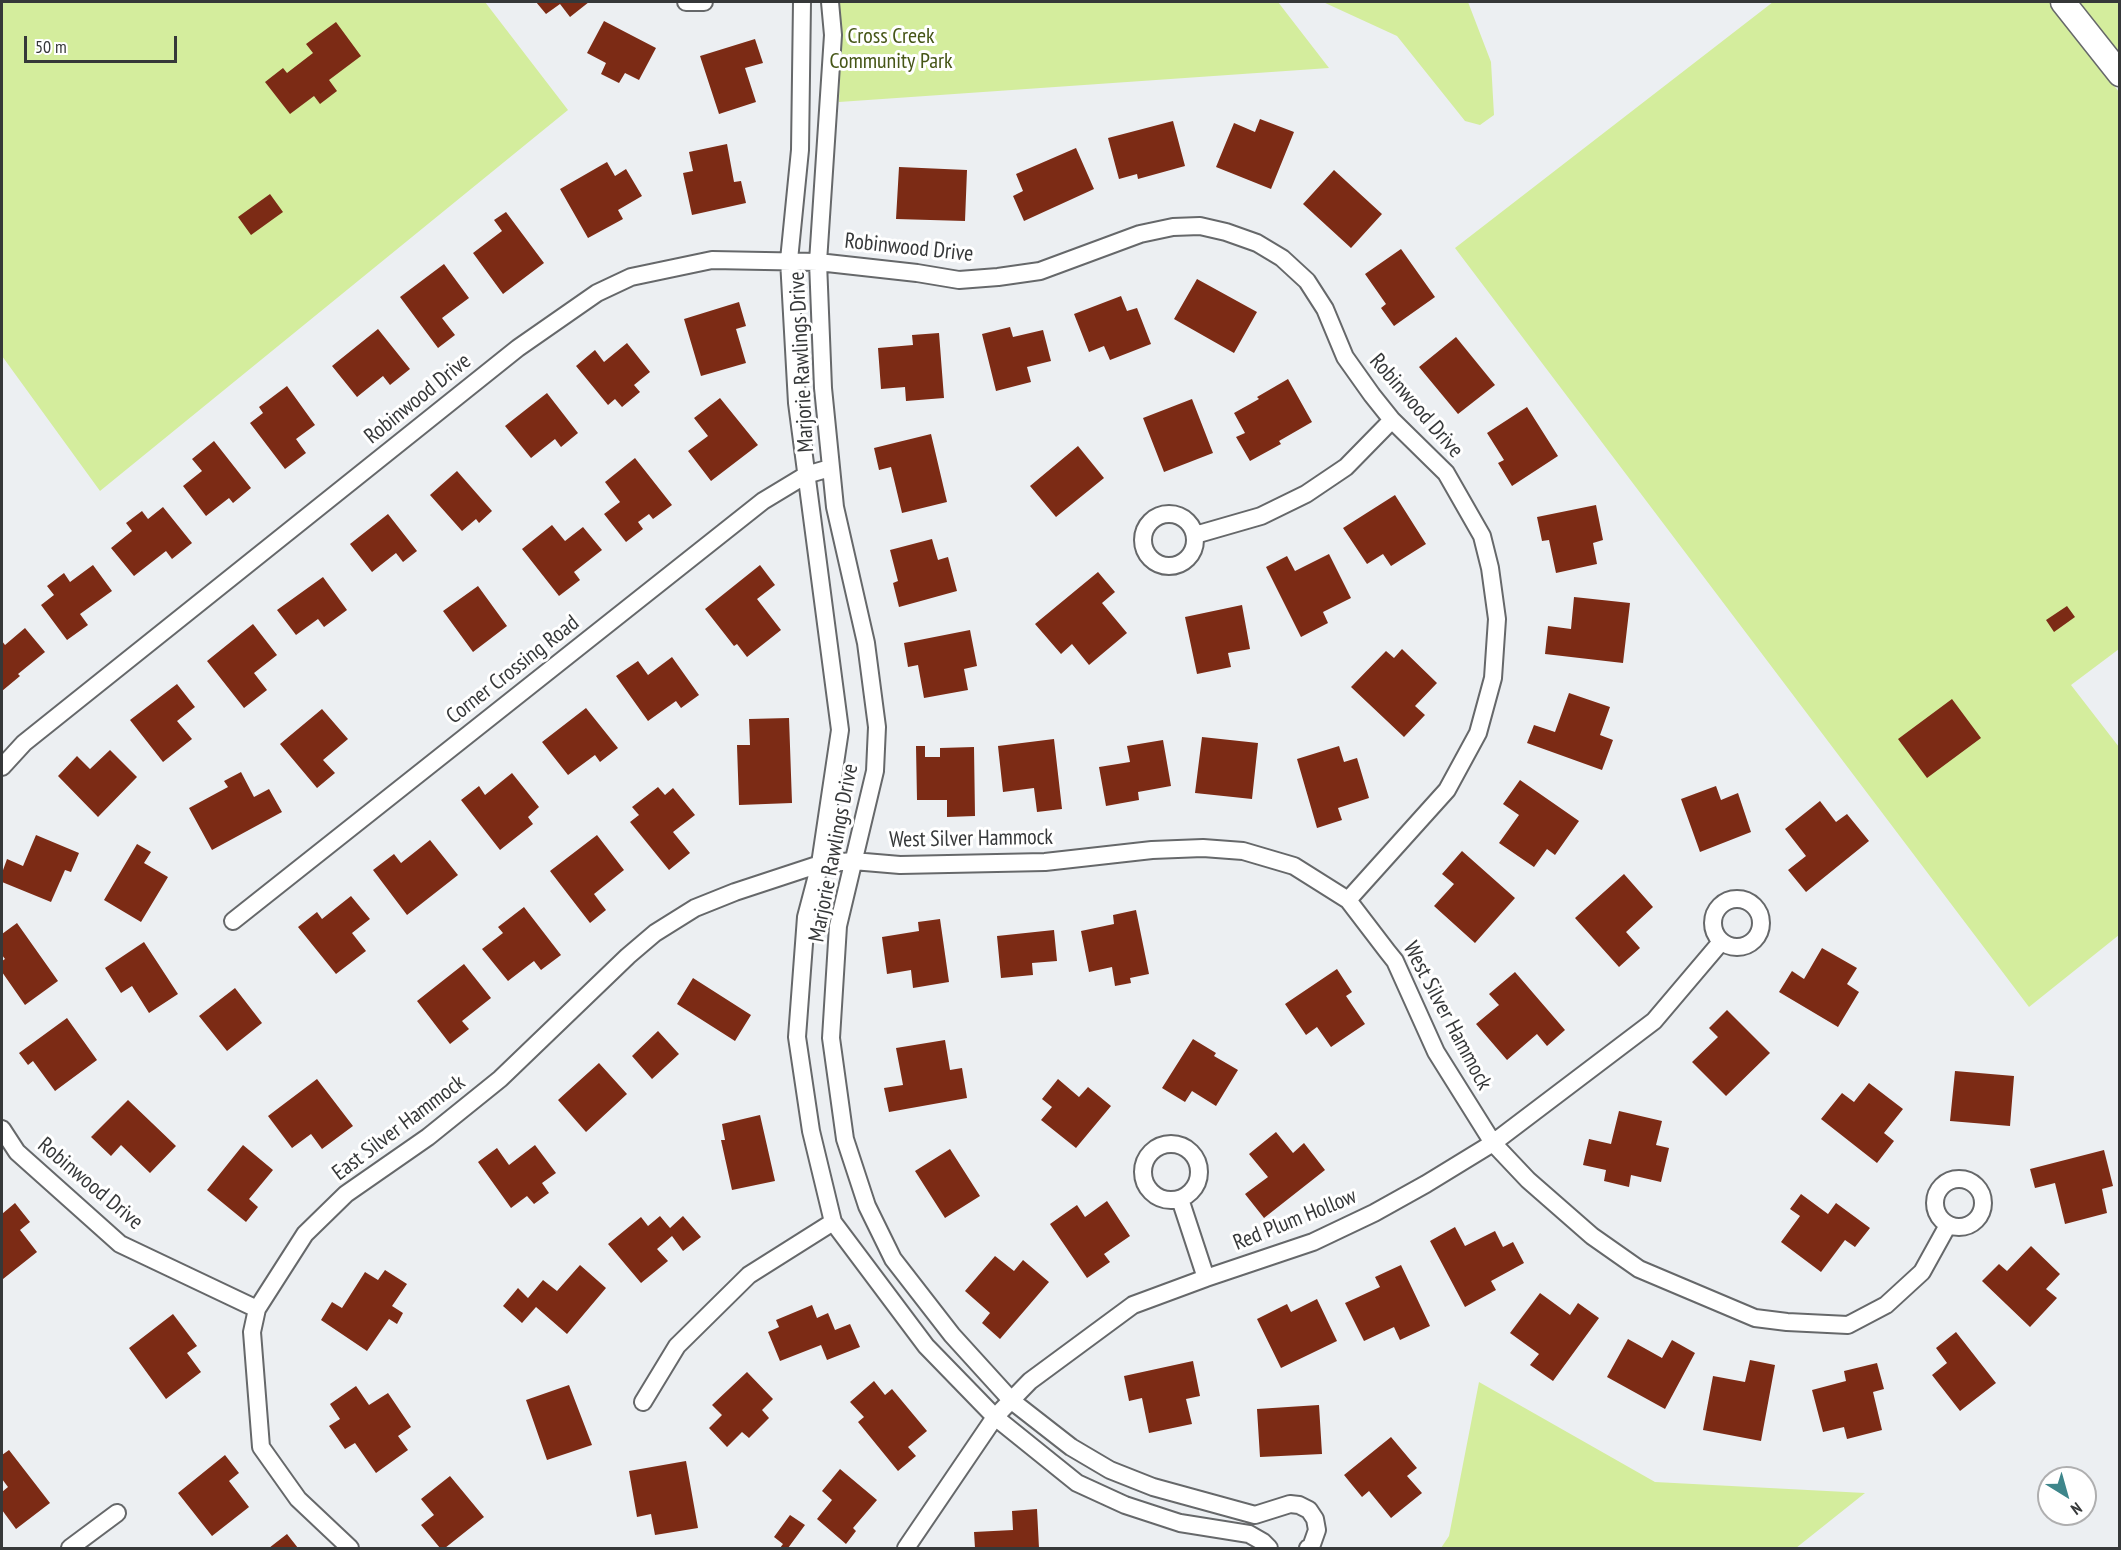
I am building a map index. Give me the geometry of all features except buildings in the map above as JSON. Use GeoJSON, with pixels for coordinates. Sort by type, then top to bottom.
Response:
{"type":"FeatureCollection","features":[{"type":"Feature","properties":{"kind":"street"},"geometry":{"type":"LineString","coordinates":[[686,2],[704,2]]}},
{"type":"Feature","properties":{"kind":"street","name":"Marjorie Rawlings Drive"},"geometry":{"type":"LineString","coordinates":[[802,2],[800,150],[789,260],[797,403],[840,730],[820,864],[806,917],[796,1037],[811,1131],[834,1222],[926,1346],[995,1417],[1077,1484],[1125,1505],[1180,1522],[1249,1534],[1269,1548]]}},
{"type":"Feature","properties":{"kind":"street","name":"Marjorie Rawlings Drive"},"geometry":{"type":"LineString","coordinates":[[830,2],[833,35],[818,262],[823,388],[835,507],[866,643],[878,727],[875,771],[838,926],[831,1038],[845,1139],[867,1206],[893,1259],[952,1335],[1012,1401],[1071,1448],[1110,1470],[1153,1487],[1255,1515],[1290,1504],[1299,1505],[1309,1510],[1315,1519],[1317,1530],[1311,1547],[1308,1548]]}},
{"type":"Feature","properties":{"kind":"street"},"geometry":{"type":"LineString","coordinates":[[2063,2],[2120,75]]}},
{"type":"Feature","properties":{"kind":"street","name":"Robinwood Drive"},"geometry":{"type":"LineString","coordinates":[[2,767],[24,743],[509,355],[597,292],[631,277],[712,260],[818,262],[959,280],[1040,271],[1140,234],[1173,227],[1200,226],[1226,231],[1257,243],[1282,258],[1307,281],[1324,309],[1345,357],[1392,420],[1446,473],[1482,536],[1490,568],[1497,619],[1493,678],[1478,733],[1447,790],[1348,900]]}},
{"type":"Feature","properties":{"kind":"street"},"geometry":{"type":"LineString","coordinates":[[1195,535],[1261,516],[1306,494],[1346,467],[1392,420]]}},
{"type":"Feature","properties":{"kind":"street","name":"Corner Crossing Road"},"geometry":{"type":"LineString","coordinates":[[233,921],[763,501],[806,475],[830,468]]}},
{"type":"Feature","properties":{"kind":"street","name":"West Silver Hammock"},"geometry":{"type":"LineString","coordinates":[[820,864],[853,861],[900,865],[1045,862],[1152,850],[1203,848],[1243,851],[1294,866],[1348,900],[1395,962],[1436,1052],[1492,1143],[1528,1180],[1584,1229],[1640,1269],[1755,1318],[1848,1325],[1886,1305],[1922,1272],[1948,1225]]}},
{"type":"Feature","properties":{"kind":"street","name":"East Silver Hammock"},"geometry":{"type":"LineString","coordinates":[[350,1548],[298,1499],[261,1447],[252,1332],[257,1309],[305,1234],[346,1194],[428,1137],[500,1080],[628,956],[655,933],[695,908],[735,892],[820,864]]}},
{"type":"Feature","properties":{"kind":"street","name":"Red Plum Hollow"},"geometry":{"type":"LineString","coordinates":[[906,1548],[995,1417],[1030,1381],[1133,1305],[1313,1242],[1416,1190],[1492,1143],[1654,1021],[1721,942]]}},
{"type":"Feature","properties":{"kind":"street","name":"Robinwood Drive"},"geometry":{"type":"LineString","coordinates":[[2,1129],[16,1152],[120,1244],[257,1309]]}},
{"type":"Feature","properties":{"kind":"street"},"geometry":{"type":"LineString","coordinates":[[1180,1199],[1206,1278]]}},
{"type":"Feature","properties":{"kind":"street"},"geometry":{"type":"LineString","coordinates":[[643,1402],[677,1346],[749,1275],[834,1222]]}},
{"type":"Feature","properties":{"kind":"street"},"geometry":{"type":"LineString","coordinates":[[70,1548],[117,1513]]}},
{"type":"Feature","properties":{"kind":"green space"},"geometry":{"type":"Polygon","coordinates":[[[2,2],[485,2],[568,110],[100,491],[2,356],[2,2]]]}},
{"type":"Feature","properties":{"kind":"green space","name":"Cross Creek Community Park"},"geometry":{"type":"Polygon","coordinates":[[[835,2],[1278,2],[1329,68],[839,102],[841,41],[835,2]]]}},
{"type":"Feature","properties":{"kind":"green space"},"geometry":{"type":"Polygon","coordinates":[[[1323,2],[1468,2],[1491,62],[1494,115],[1480,125],[1465,121],[1397,36],[1323,2]]]}},
{"type":"Feature","properties":{"kind":"green space"},"geometry":{"type":"Polygon","coordinates":[[[1773,2],[2050,2],[2119,92],[2119,649],[2071,685],[2119,747],[2119,935],[2029,1007],[1455,248],[1773,2]]]}},
{"type":"Feature","properties":{"kind":"green space"},"geometry":{"type":"Polygon","coordinates":[[[2076,2],[2119,2],[2119,57],[2076,2]]]}},
{"type":"Feature","properties":{"kind":"green space"},"geometry":{"type":"Polygon","coordinates":[[[1479,1382],[1655,1482],[1865,1493],[1796,1548],[1441,1548],[1449,1536],[1479,1382]]]}}]}
